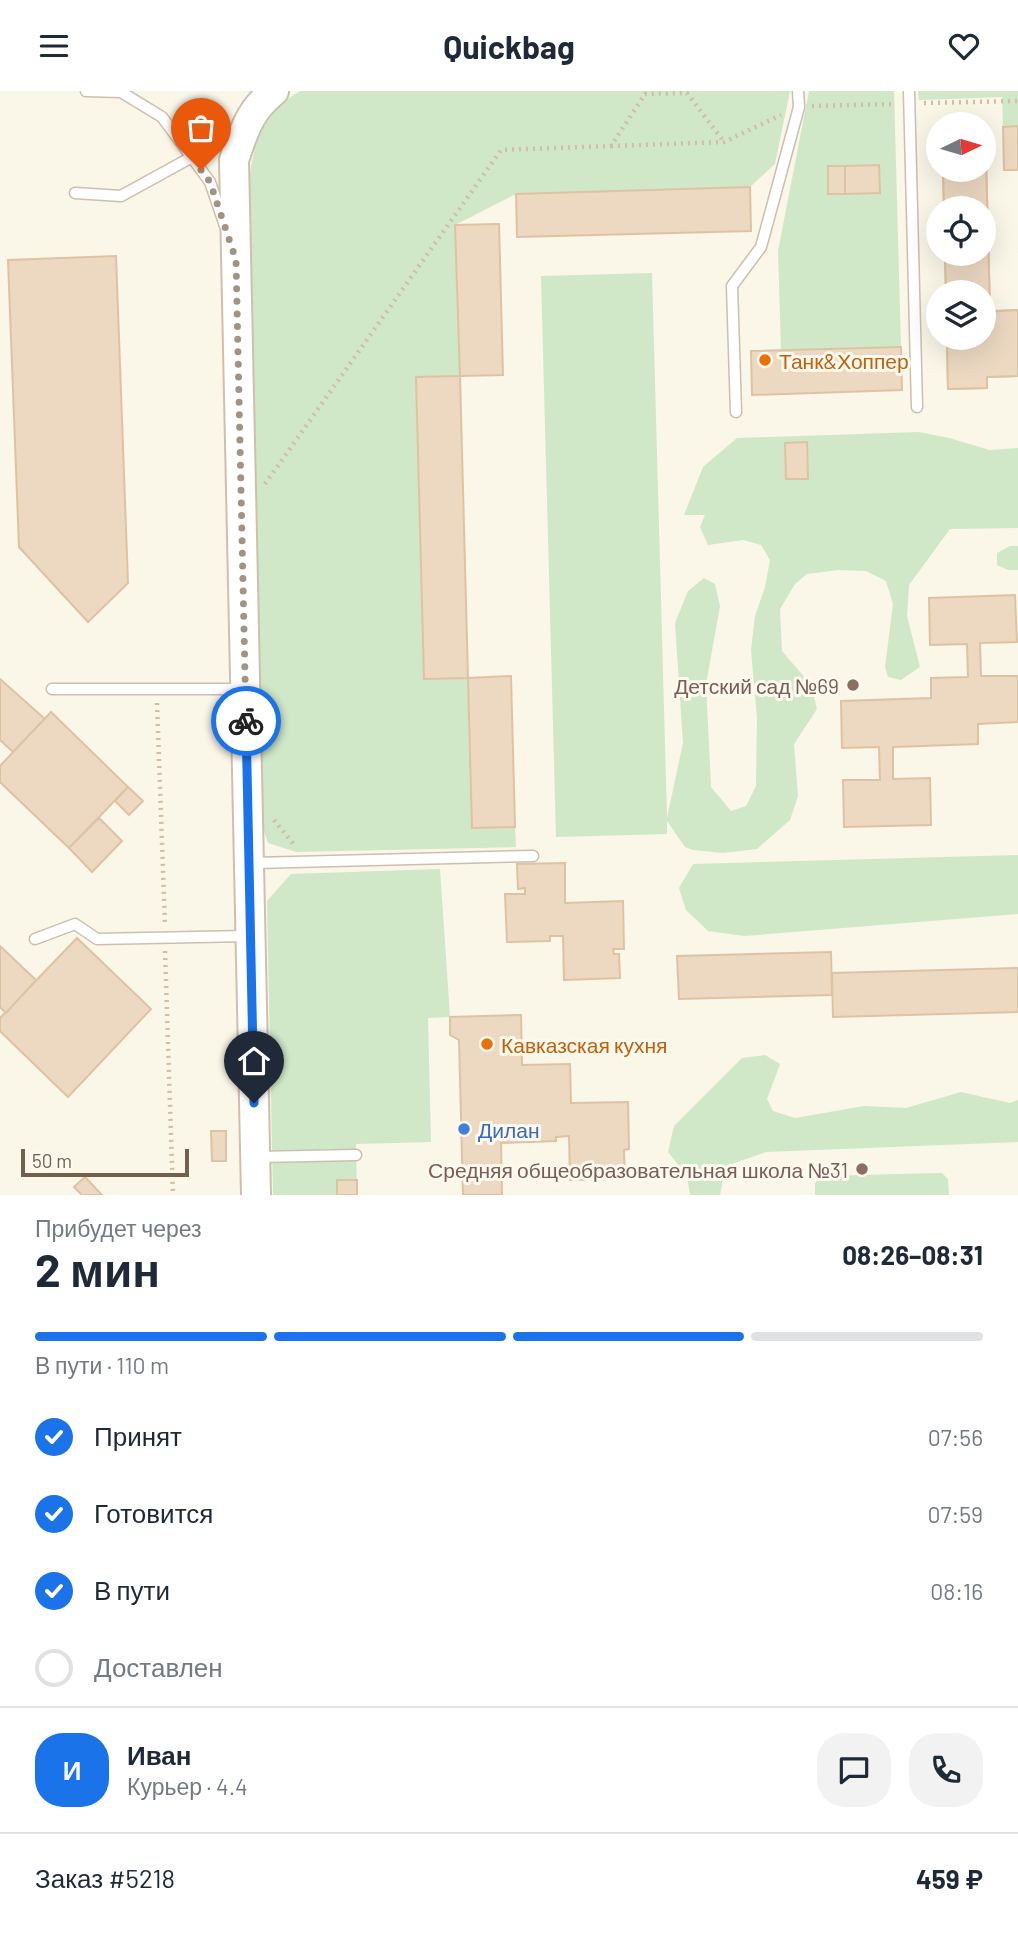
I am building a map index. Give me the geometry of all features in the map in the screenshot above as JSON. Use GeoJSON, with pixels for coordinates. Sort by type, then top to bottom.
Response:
{"type":"FeatureCollection","features":[{"type":"Feature","properties":{"kind":"street"},"geometry":{"type":"LineString","coordinates":[[256,1195],[234,160],[248,120],[264,94]]}},
{"type":"Feature","properties":{"kind":"lane"},"geometry":{"type":"LineString","coordinates":[[86,91],[121,92],[162,117],[210,182],[236,260]]}},
{"type":"Feature","properties":{"kind":"lane"},"geometry":{"type":"LineString","coordinates":[[736,412],[732,286],[761,247],[799,107],[798,91]]}},
{"type":"Feature","properties":{"kind":"lane"},"geometry":{"type":"LineString","coordinates":[[909,91],[918,407]]}},
{"type":"Feature","properties":{"kind":"lane"},"geometry":{"type":"LineString","coordinates":[[75,193],[121,196],[192,157]]}},
{"type":"Feature","properties":{"kind":"lane"},"geometry":{"type":"LineString","coordinates":[[52,689],[246,689]]}},
{"type":"Feature","properties":{"kind":"lane"},"geometry":{"type":"LineString","coordinates":[[249,863],[533,856]]}},
{"type":"Feature","properties":{"kind":"lane"},"geometry":{"type":"LineString","coordinates":[[35,939],[75,924],[97,939],[251,936]]}},
{"type":"Feature","properties":{"kind":"lane"},"geometry":{"type":"LineString","coordinates":[[256,1157],[356,1154]]}},
{"type":"Feature","properties":{"kind":"path"},"geometry":{"type":"LineString","coordinates":[[611,146],[645,94],[687,93],[724,142]]}},
{"type":"Feature","properties":{"kind":"path"},"geometry":{"type":"LineString","coordinates":[[258,493],[501,150],[724,142],[799,107]]}},
{"type":"Feature","properties":{"kind":"path"},"geometry":{"type":"LineString","coordinates":[[274,820],[307,862]]}},
{"type":"Feature","properties":{"kind":"green space"},"geometry":{"type":"Polygon","coordinates":[[[300,91],[790,91],[775,164],[750,187],[516,194],[455,225],[460,376],[416,378],[424,678],[468,678],[472,828],[515,827],[516,847],[296,852],[268,843],[259,816],[245,210],[259,132],[271,114],[300,91]]]}},
{"type":"Feature","properties":{"kind":"green space"},"geometry":{"type":"Polygon","coordinates":[[[809,91],[894,91],[901,347],[781,350],[778,251],[809,91]]]}},
{"type":"Feature","properties":{"kind":"green space"},"geometry":{"type":"Polygon","coordinates":[[[918,91],[1018,91],[1018,126],[1003,127],[1002,97],[919,100],[918,91]]]}},
{"type":"Feature","properties":{"kind":"green space"},"geometry":{"type":"Polygon","coordinates":[[[652,273],[667,818],[683,743],[675,623],[688,591],[704,578],[715,584],[720,606],[706,684],[711,787],[731,811],[746,806],[756,786],[757,718],[751,650],[755,616],[765,587],[770,560],[761,545],[743,540],[708,545],[700,527],[705,515],[684,515],[703,467],[737,438],[919,432],[990,450],[1018,448],[1018,528],[950,529],[909,585],[907,616],[920,667],[901,680],[888,677],[885,667],[893,604],[886,581],[866,571],[838,570],[807,574],[795,584],[780,609],[782,651],[811,685],[817,709],[794,744],[798,796],[790,820],[757,849],[723,853],[693,850],[685,847],[667,821],[667,834],[556,837],[541,276],[652,273]]]}},
{"type":"Feature","properties":{"kind":"green space"},"geometry":{"type":"Polygon","coordinates":[[[1010,546],[1018,546],[1018,570],[1008,570],[997,565],[997,553],[1010,546]]]}},
{"type":"Feature","properties":{"kind":"green space"},"geometry":{"type":"Polygon","coordinates":[[[1018,855],[1018,914],[744,936],[708,931],[686,910],[679,888],[693,864],[1018,855]]]}},
{"type":"Feature","properties":{"kind":"green space"},"geometry":{"type":"Polygon","coordinates":[[[440,869],[450,1017],[428,1018],[431,1142],[356,1144],[357,1195],[273,1195],[267,901],[291,874],[440,869]]]}},
{"type":"Feature","properties":{"kind":"green space"},"geometry":{"type":"Polygon","coordinates":[[[765,1055],[780,1064],[767,1099],[773,1111],[795,1118],[864,1106],[906,1108],[961,1092],[1010,1103],[1018,1100],[1018,1142],[766,1152],[726,1166],[720,1195],[690,1195],[687,1176],[668,1152],[674,1126],[742,1058],[765,1055]]]}},
{"type":"Feature","properties":{"kind":"green space"},"geometry":{"type":"Polygon","coordinates":[[[942,1173],[948,1179],[949,1195],[815,1195],[815,1183],[822,1176],[942,1173]]]}},
{"type":"Feature","properties":{"kind":"building"},"geometry":{"type":"Polygon","coordinates":[[[1018,126],[1018,170],[1004,170],[1003,127],[1018,126]]]}},
{"type":"Feature","properties":{"kind":"building"},"geometry":{"type":"Polygon","coordinates":[[[879,165],[880,193],[845,194],[845,166],[879,165]]]}},
{"type":"Feature","properties":{"kind":"building"},"geometry":{"type":"Polygon","coordinates":[[[828,166],[845,166],[845,194],[828,194],[828,166]]]}},
{"type":"Feature","properties":{"kind":"building"},"geometry":{"type":"Polygon","coordinates":[[[943,182],[987,182],[987,196],[944,196],[943,182]]]}},
{"type":"Feature","properties":{"kind":"building"},"geometry":{"type":"Polygon","coordinates":[[[943,182],[987,182],[987,196],[944,196],[943,182]]]}},
{"type":"Feature","properties":{"kind":"building"},"geometry":{"type":"Polygon","coordinates":[[[750,187],[751,231],[517,237],[516,194],[750,187]]]}},
{"type":"Feature","properties":{"kind":"building"},"geometry":{"type":"Polygon","coordinates":[[[499,224],[503,375],[460,376],[455,225],[499,224]]]}},
{"type":"Feature","properties":{"kind":"building"},"geometry":{"type":"Polygon","coordinates":[[[116,256],[128,583],[88,622],[19,547],[8,260],[116,256]]]}},
{"type":"Feature","properties":{"kind":"building"},"geometry":{"type":"Polygon","coordinates":[[[945,266],[989,266],[989,280],[946,280],[945,266]]]}},
{"type":"Feature","properties":{"kind":"building"},"geometry":{"type":"Polygon","coordinates":[[[945,266],[989,266],[989,280],[946,280],[945,266]]]}},
{"type":"Feature","properties":{"kind":"building"},"geometry":{"type":"Polygon","coordinates":[[[1018,310],[1018,376],[987,377],[987,388],[948,389],[947,350],[996,350],[996,311],[1018,310]]]}},
{"type":"Feature","properties":{"kind":"building"},"geometry":{"type":"Polygon","coordinates":[[[1018,310],[1018,376],[987,377],[987,388],[948,389],[947,350],[996,350],[996,311],[1018,310]]]}},
{"type":"Feature","properties":{"kind":"building"},"geometry":{"type":"Polygon","coordinates":[[[901,347],[902,390],[752,395],[751,351],[901,347]]]}},
{"type":"Feature","properties":{"kind":"building"},"geometry":{"type":"Polygon","coordinates":[[[460,376],[468,678],[424,679],[416,377],[460,376]]]}},
{"type":"Feature","properties":{"kind":"building"},"geometry":{"type":"Polygon","coordinates":[[[807,442],[808,479],[786,479],[785,443],[807,442]]]}},
{"type":"Feature","properties":{"kind":"building"},"geometry":{"type":"Polygon","coordinates":[[[1015,595],[1017,642],[980,643],[981,676],[1018,676],[1018,722],[978,724],[978,744],[893,747],[893,779],[930,778],[931,825],[844,827],[843,780],[880,780],[879,747],[842,748],[841,701],[931,698],[931,678],[968,677],[967,644],[930,645],[929,598],[1015,595]]]}},
{"type":"Feature","properties":{"kind":"building"},"geometry":{"type":"Polygon","coordinates":[[[511,676],[515,827],[472,828],[468,678],[511,676]]]}},
{"type":"Feature","properties":{"kind":"building"},"geometry":{"type":"Polygon","coordinates":[[[0,679],[45,719],[13,752],[0,740],[0,679]]]}},
{"type":"Feature","properties":{"kind":"building"},"geometry":{"type":"Polygon","coordinates":[[[51,712],[128,787],[69,848],[0,782],[0,766],[51,712]]]}},
{"type":"Feature","properties":{"kind":"building"},"geometry":{"type":"Polygon","coordinates":[[[128,787],[143,801],[129,815],[115,801],[128,787]]]}},
{"type":"Feature","properties":{"kind":"building"},"geometry":{"type":"Polygon","coordinates":[[[99,818],[122,841],[92,872],[69,848],[99,818]]]}},
{"type":"Feature","properties":{"kind":"building"},"geometry":{"type":"Polygon","coordinates":[[[565,863],[565,903],[623,901],[624,949],[613,949],[614,954],[619,954],[620,978],[564,980],[563,936],[550,936],[550,941],[507,942],[505,894],[525,894],[525,888],[518,889],[517,864],[565,863]]]}},
{"type":"Feature","properties":{"kind":"building"},"geometry":{"type":"Polygon","coordinates":[[[77,938],[151,1009],[68,1097],[0,1031],[0,1018],[77,938]]]}},
{"type":"Feature","properties":{"kind":"building"},"geometry":{"type":"Polygon","coordinates":[[[0,946],[36,980],[6,1013],[0,1007],[0,946]]]}},
{"type":"Feature","properties":{"kind":"building"},"geometry":{"type":"Polygon","coordinates":[[[831,952],[832,995],[679,999],[677,956],[831,952]]]}},
{"type":"Feature","properties":{"kind":"building"},"geometry":{"type":"Polygon","coordinates":[[[1018,968],[1018,1012],[833,1017],[832,973],[1018,968]]]}},
{"type":"Feature","properties":{"kind":"building"},"geometry":{"type":"Polygon","coordinates":[[[521,1015],[522,1065],[570,1064],[571,1103],[628,1102],[629,1149],[624,1150],[625,1179],[570,1180],[569,1136],[556,1137],[556,1141],[501,1143],[502,1195],[463,1195],[459,1040],[450,1035],[450,1017],[521,1015]]]}},
{"type":"Feature","properties":{"kind":"building"},"geometry":{"type":"Polygon","coordinates":[[[211,1131],[226,1131],[226,1161],[212,1161],[211,1131]]]}},
{"type":"Feature","properties":{"kind":"building"},"geometry":{"type":"Polygon","coordinates":[[[85,1177],[102,1195],[82,1195],[74,1187],[85,1177]]]}},
{"type":"Feature","properties":{"kind":"building"},"geometry":{"type":"Polygon","coordinates":[[[337,1180],[357,1180],[357,1195],[337,1195],[337,1180]]]}},
{"type":"Feature","properties":{"kind":"way so far"},"geometry":{"type":"LineString","coordinates":[[201,170],[210,182],[236,260],[246,721]]}},
{"type":"Feature","properties":{"kind":"place","name":"Танк&Хоппер"},"geometry":{"type":"Point","coordinates":[765,360]}},
{"type":"Feature","properties":{"kind":"place","name":"Детский сад №69"},"geometry":{"type":"Point","coordinates":[853,685]}},
{"type":"Feature","properties":{"kind":"place","name":"Кавказская кухня"},"geometry":{"type":"Point","coordinates":[487,1044]}},
{"type":"Feature","properties":{"kind":"place","name":"Дилан"},"geometry":{"type":"Point","coordinates":[464,1129]}},
{"type":"Feature","properties":{"kind":"place","name":"Средняя общеобразовательная школа №31"},"geometry":{"type":"Point","coordinates":[862,1169]}},
{"type":"Feature","properties":{"kind":"route"},"geometry":{"type":"LineString","coordinates":[[246,721],[254,1103]]}}]}
